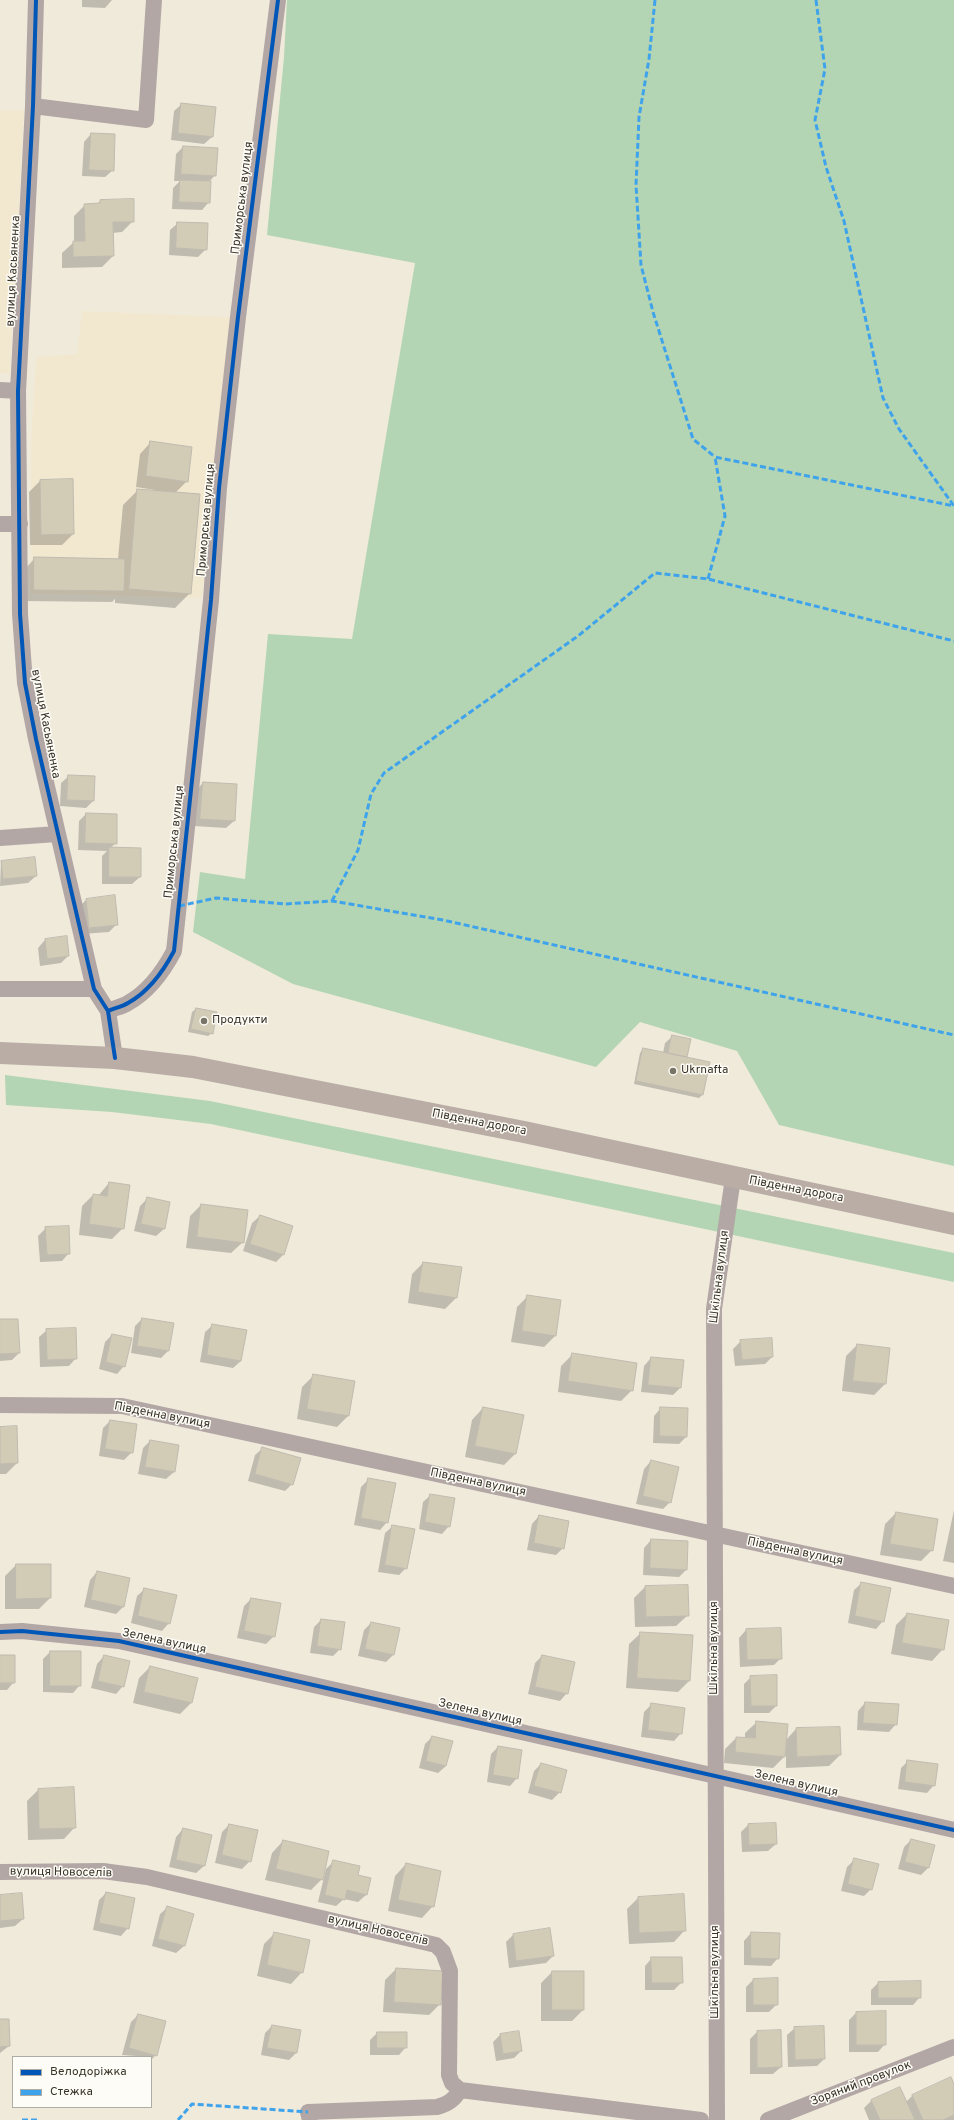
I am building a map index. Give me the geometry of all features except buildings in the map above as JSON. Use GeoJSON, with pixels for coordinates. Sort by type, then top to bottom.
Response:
{"type":"FeatureCollection","features":[{"type":"Feature","properties":{"kind":"highway","name":"Південна дорога"},"geometry":{"type":"LineString","coordinates":[[0,1052],[115,1058],[193,1067],[524,1132],[954,1224]]}},
{"type":"Feature","properties":{"kind":"street","name":"вулиця Касьяненка"},"geometry":{"type":"LineString","coordinates":[[36,0],[33,106],[18,391],[20,614],[25,683],[57,834],[94,989],[108,1011],[115,1058]]}},
{"type":"Feature","properties":{"kind":"street"},"geometry":{"type":"LineString","coordinates":[[33,106],[146,120],[154,0]]}},
{"type":"Feature","properties":{"kind":"street","name":"Приморська вулиця"},"geometry":{"type":"LineString","coordinates":[[108,1011],[129,1003],[151,983],[166,965],[174,951],[211,600],[222,465],[278,0]]}},
{"type":"Feature","properties":{"kind":"street"},"geometry":{"type":"LineString","coordinates":[[0,390],[18,391]]}},
{"type":"Feature","properties":{"kind":"street"},"geometry":{"type":"LineString","coordinates":[[0,524],[20,524]]}},
{"type":"Feature","properties":{"kind":"street"},"geometry":{"type":"LineString","coordinates":[[0,838],[57,834]]}},
{"type":"Feature","properties":{"kind":"street"},"geometry":{"type":"LineString","coordinates":[[0,989],[94,989]]}},
{"type":"Feature","properties":{"kind":"street","name":"Шкільна вулиця"},"geometry":{"type":"LineString","coordinates":[[717,2120],[714,1309],[734,1178]]}},
{"type":"Feature","properties":{"kind":"street","name":"Південна вулиця"},"geometry":{"type":"LineString","coordinates":[[0,1405],[122,1406],[954,1586]]}},
{"type":"Feature","properties":{"kind":"street","name":"Зелена вулиця"},"geometry":{"type":"LineString","coordinates":[[0,1632],[22,1631],[119,1641],[954,1830]]}},
{"type":"Feature","properties":{"kind":"street","name":"вулиця Новоселів"},"geometry":{"type":"LineString","coordinates":[[0,1872],[103,1871],[147,1877],[436,1945],[443,1952],[450,1971],[449,2075],[452,2083],[460,2090]]}},
{"type":"Feature","properties":{"kind":"street","name":"Зоряний провулок"},"geometry":{"type":"LineString","coordinates":[[768,2120],[954,2047]]}},
{"type":"Feature","properties":{"kind":"street"},"geometry":{"type":"LineString","coordinates":[[309,2116],[433,2108],[447,2104],[456,2097],[460,2090],[702,2120]]}},
{"type":"Feature","properties":{"kind":"shaded area"},"geometry":{"type":"Polygon","coordinates":[[[0,110],[24,110],[10,374],[0,373],[0,110]]]}},
{"type":"Feature","properties":{"kind":"shaded area"},"geometry":{"type":"Polygon","coordinates":[[[82,311],[230,317],[202,598],[31,593],[31,441],[36,357],[77,354],[82,311]]]}},
{"type":"Feature","properties":{"kind":"green space"},"geometry":{"type":"Polygon","coordinates":[[[287,0],[954,0],[954,1166],[779,1125],[737,1051],[640,1022],[596,1067],[293,984],[193,932],[200,872],[245,879],[268,634],[352,639],[415,263],[267,235],[284,57],[287,0]]]}},
{"type":"Feature","properties":{"kind":"green space"},"geometry":{"type":"Polygon","coordinates":[[[5,1075],[210,1101],[954,1253],[954,1282],[211,1124],[112,1112],[6,1105],[5,1075]]]}},
{"type":"Feature","properties":{"kind":"marked path"},"geometry":{"type":"LineString","coordinates":[[655,0],[649,59],[639,117],[636,185],[641,265],[653,312],[693,439],[715,457]]}},
{"type":"Feature","properties":{"kind":"marked path"},"geometry":{"type":"LineString","coordinates":[[816,0],[825,69],[815,120],[826,167],[844,221],[883,398],[899,429],[954,506]]}},
{"type":"Feature","properties":{"kind":"marked path"},"geometry":{"type":"LineString","coordinates":[[708,579],[725,516],[715,457],[954,506]]}},
{"type":"Feature","properties":{"kind":"marked path"},"geometry":{"type":"LineString","coordinates":[[332,901],[358,850],[371,794],[384,773],[578,636],[655,573],[708,579],[954,641]]}},
{"type":"Feature","properties":{"kind":"marked path"},"geometry":{"type":"LineString","coordinates":[[179,906],[216,898],[285,904],[332,901],[443,920],[954,1035]]}},
{"type":"Feature","properties":{"kind":"marked path"},"geometry":{"type":"LineString","coordinates":[[178,2120],[192,2104],[308,2112]]}},
{"type":"Feature","properties":{"kind":"marked path"},"geometry":{"type":"LineString","coordinates":[[22,2120],[40,2120]]}},
{"type":"Feature","properties":{"kind":"cycle path"},"geometry":{"type":"LineString","coordinates":[[36,0],[33,106],[18,391],[20,614],[25,683],[36,739],[94,989],[108,1011],[115,1058]]}},
{"type":"Feature","properties":{"kind":"cycle path"},"geometry":{"type":"LineString","coordinates":[[108,1011],[126,1004],[149,987],[174,951],[211,600],[219,488],[238,317],[278,0]]}},
{"type":"Feature","properties":{"kind":"cycle path"},"geometry":{"type":"LineString","coordinates":[[0,1632],[22,1631],[119,1641],[954,1830]]}},
{"type":"Feature","properties":{"kind":"place","name":"Продукти"},"geometry":{"type":"Point","coordinates":[204,1021]}},
{"type":"Feature","properties":{"kind":"place","name":"Ukrnafta"},"geometry":{"type":"Point","coordinates":[673,1071]}}]}
